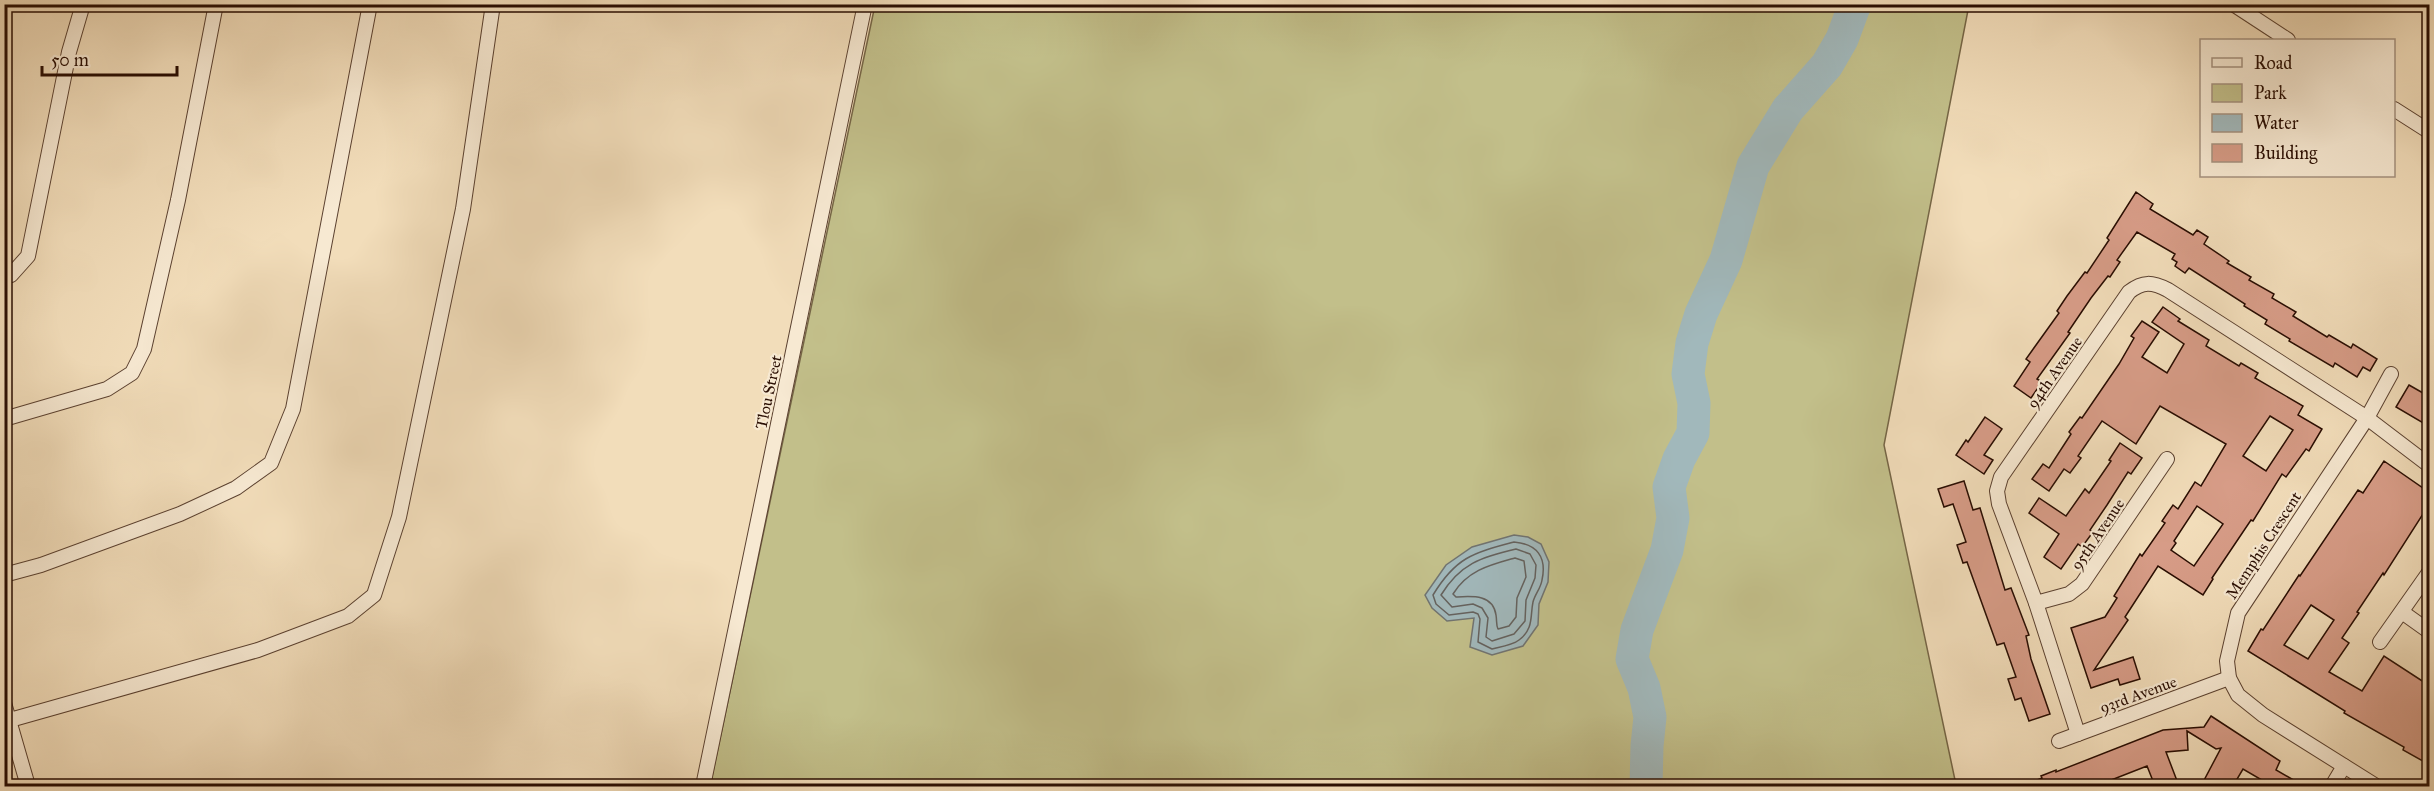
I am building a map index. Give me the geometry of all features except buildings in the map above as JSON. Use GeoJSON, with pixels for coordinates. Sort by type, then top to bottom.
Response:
{"type":"FeatureCollection","features":[{"type":"Feature","properties":{"kind":"street"},"geometry":{"type":"LineString","coordinates":[[4,277],[11,275],[28,256],[69,52],[83,4]]}},
{"type":"Feature","properties":{"kind":"street"},"geometry":{"type":"LineString","coordinates":[[4,419],[107,389],[132,373],[144,349],[178,200],[216,4]]}},
{"type":"Feature","properties":{"kind":"street"},"geometry":{"type":"LineString","coordinates":[[4,575],[41,565],[180,514],[236,488],[271,463],[293,409],[370,4]]}},
{"type":"Feature","properties":{"kind":"street"},"geometry":{"type":"LineString","coordinates":[[10,720],[258,650],[348,616],[374,595],[399,517],[463,209],[493,4]]}},
{"type":"Feature","properties":{"kind":"street","name":"Tlou Street"},"geometry":{"type":"LineString","coordinates":[[703,786],[865,4]]}},
{"type":"Feature","properties":{"kind":"street"},"geometry":{"type":"LineString","coordinates":[[2233,4],[2286,39]]}},
{"type":"Feature","properties":{"kind":"street"},"geometry":{"type":"LineString","coordinates":[[2395,110],[2430,132]]}},
{"type":"Feature","properties":{"kind":"street","name":"94th Avenue"},"geometry":{"type":"LineString","coordinates":[[2078,734],[2036,603],[1996,491],[2001,477],[2129,292],[2139,285],[2149,283],[2168,290],[2367,418]]}},
{"type":"Feature","properties":{"kind":"street","name":"Memphis Crescent"},"geometry":{"type":"LineString","coordinates":[[2229,678],[2227,662],[2238,613],[2367,418],[2391,374]]}},
{"type":"Feature","properties":{"kind":"street"},"geometry":{"type":"LineString","coordinates":[[2367,418],[2430,466]]}},
{"type":"Feature","properties":{"kind":"street","name":"95th Avenue"},"geometry":{"type":"LineString","coordinates":[[2036,603],[2069,594],[2082,584],[2167,459]]}},
{"type":"Feature","properties":{"kind":"street"},"geometry":{"type":"LineString","coordinates":[[2380,642],[2430,571]]}},
{"type":"Feature","properties":{"kind":"street"},"geometry":{"type":"LineString","coordinates":[[2402,612],[2430,632]]}},
{"type":"Feature","properties":{"kind":"street"},"geometry":{"type":"LineString","coordinates":[[2229,678],[2238,695],[2263,715],[2376,786]]}},
{"type":"Feature","properties":{"kind":"street","name":"93rd Avenue"},"geometry":{"type":"LineString","coordinates":[[2059,741],[2229,678]]}},
{"type":"Feature","properties":{"kind":"street"},"geometry":{"type":"LineString","coordinates":[[4,703],[28,786]]}},
{"type":"Feature","properties":{"kind":"street"},"geometry":{"type":"LineString","coordinates":[[2332,786],[2344,766]]}},
{"type":"Feature","properties":{"kind":"green space"},"geometry":{"type":"Polygon","coordinates":[[[875,5],[1969,5],[1884,445],[1955,780],[1953,786],[710,786],[875,5]]]}},
{"type":"Feature","properties":{"kind":"water"},"geometry":{"type":"Polygon","coordinates":[[[1514,535],[1528,537],[1541,544],[1549,562],[1548,582],[1539,604],[1538,625],[1523,646],[1492,655],[1470,647],[1474,618],[1447,621],[1432,608],[1425,595],[1446,565],[1472,547],[1514,535]]]}},
{"type":"Feature","properties":{"kind":"waterway"},"geometry":{"type":"LineString","coordinates":[[1646,786],[1650,717],[1644,688],[1632,659],[1637,630],[1667,550],[1673,518],[1669,487],[1679,459],[1693,433],[1694,403],[1688,374],[1692,343],[1701,314],[1726,260],[1753,166],[1788,109],[1827,65],[1842,39],[1855,4]]}}]}
